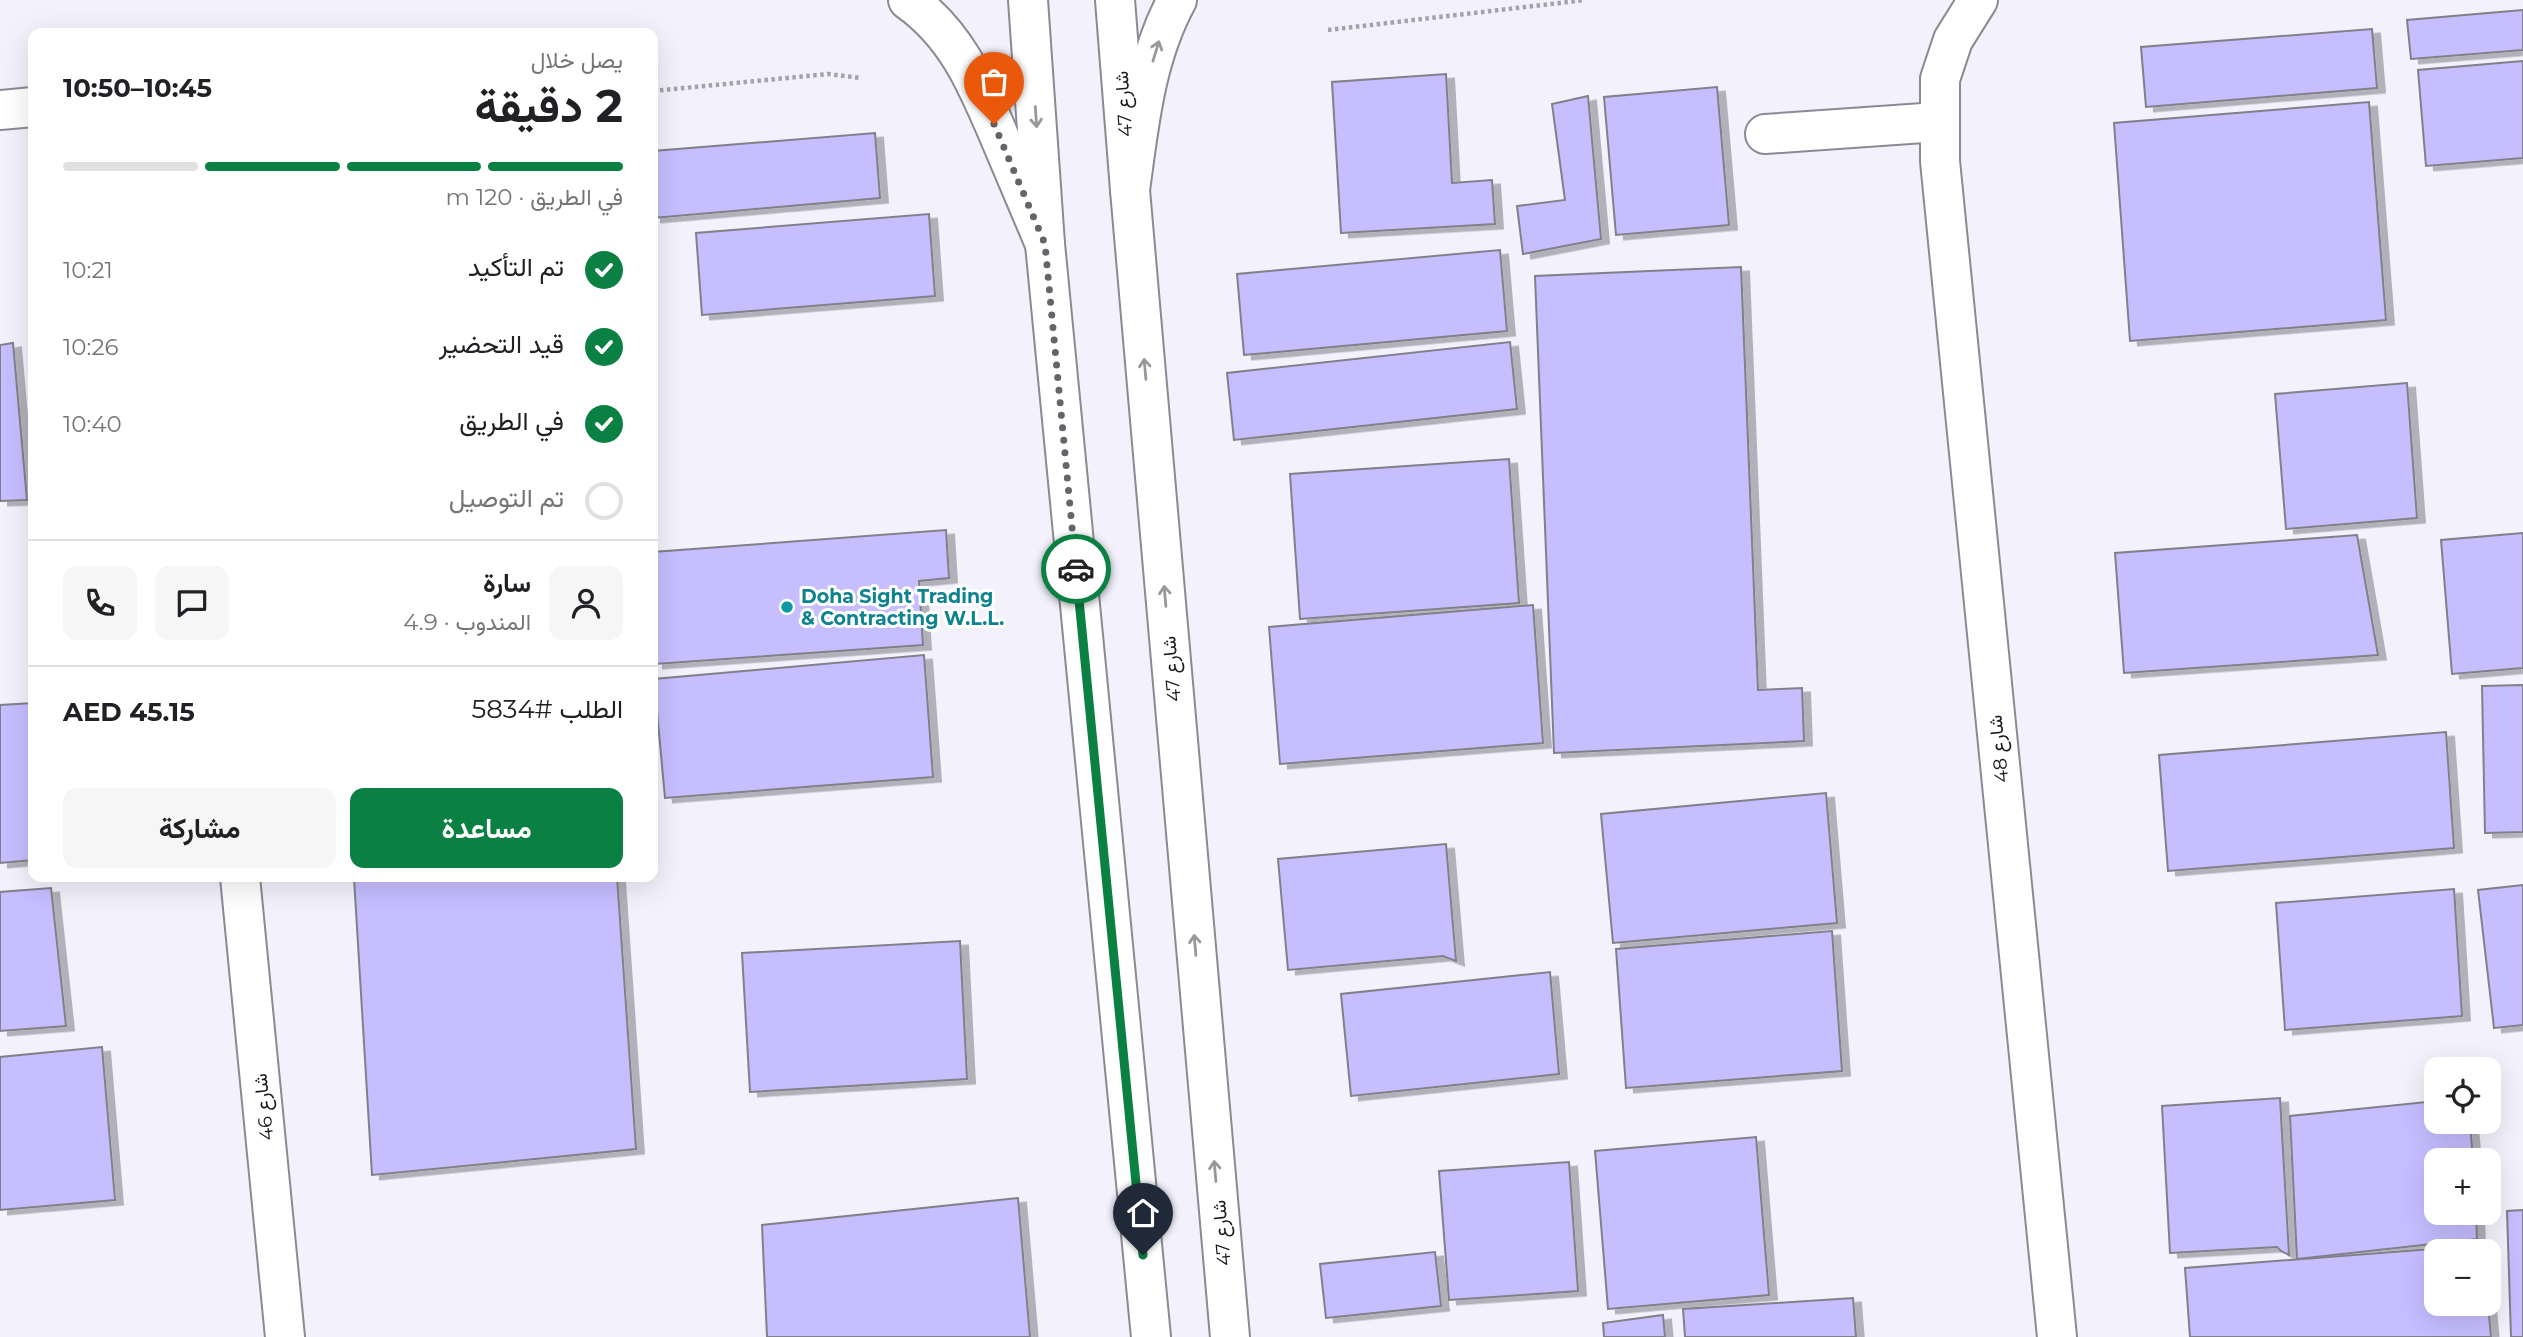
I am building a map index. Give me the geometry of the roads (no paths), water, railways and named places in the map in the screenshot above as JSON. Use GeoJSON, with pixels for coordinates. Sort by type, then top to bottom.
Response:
{"type":"FeatureCollection","features":[{"type":"Feature","properties":{"kind":"street"},"geometry":{"type":"LineString","coordinates":[[908,0],[925,13],[951,43],[976,79],[1045,244]]}},
{"type":"Feature","properties":{"kind":"street"},"geometry":{"type":"LineString","coordinates":[[1028,0],[1045,244],[1151,1337]]}},
{"type":"Feature","properties":{"kind":"street","name":"شارع 47"},"geometry":{"type":"LineString","coordinates":[[1115,0],[1129,190],[1230,1337]]}},
{"type":"Feature","properties":{"kind":"street"},"geometry":{"type":"LineString","coordinates":[[1129,190],[1145,85],[1164,22],[1177,0]]}},
{"type":"Feature","properties":{"kind":"street","name":"شارع 48"},"geometry":{"type":"LineString","coordinates":[[1978,0],[1953,40],[1940,79],[1940,160],[2057,1337]]}},
{"type":"Feature","properties":{"kind":"street"},"geometry":{"type":"LineString","coordinates":[[0,110],[28,107]]}},
{"type":"Feature","properties":{"kind":"street"},"geometry":{"type":"LineString","coordinates":[[1765,134],[1938,122]]}},
{"type":"Feature","properties":{"kind":"street","name":"شارع 46"},"geometry":{"type":"LineString","coordinates":[[240,882],[285,1337]]}},
{"type":"Feature","properties":{"kind":"place","name":"Doha Sight Trading & Contracting W.L.L."},"geometry":{"type":"Point","coordinates":[787,607]}}]}
